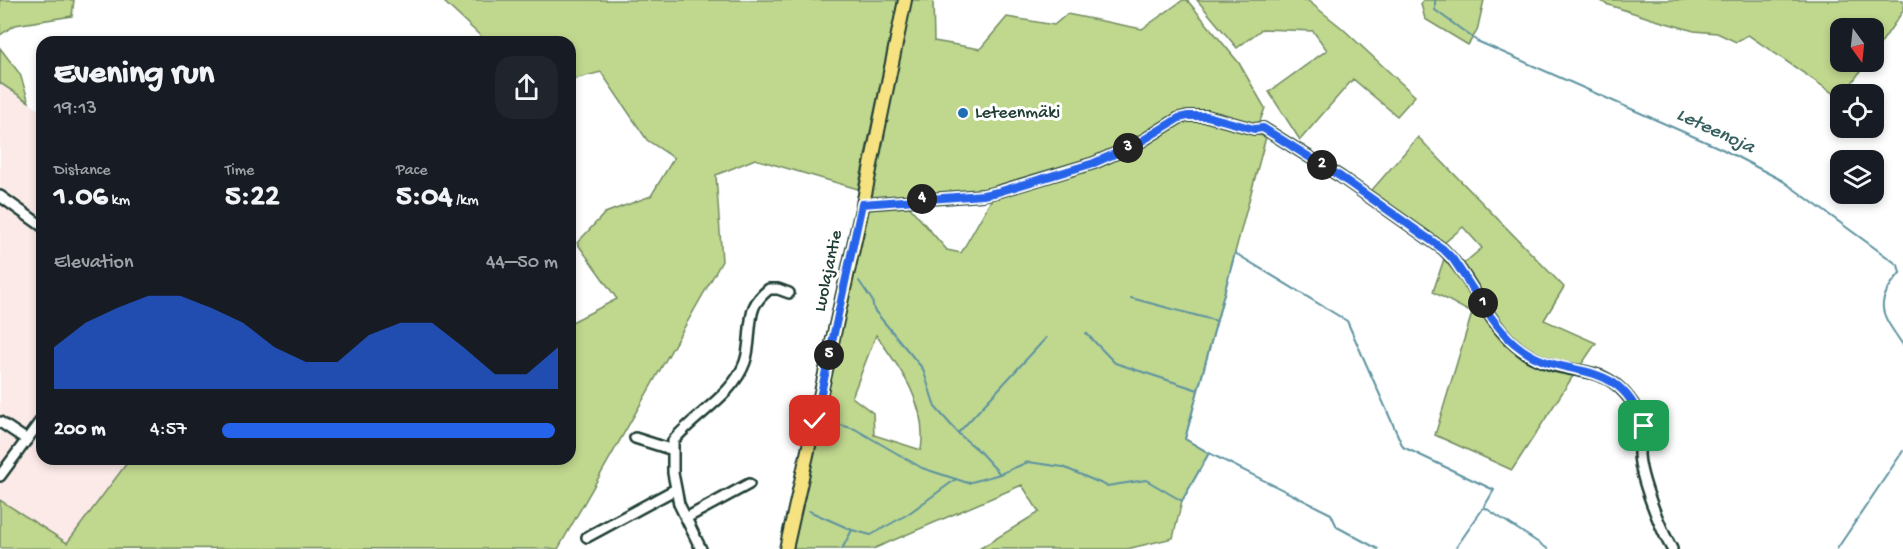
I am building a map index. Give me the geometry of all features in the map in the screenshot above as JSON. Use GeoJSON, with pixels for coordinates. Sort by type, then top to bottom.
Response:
{"type":"FeatureCollection","features":[{"type":"Feature","properties":{"kind":"main road","name":"Luolajantie"},"geometry":{"type":"LineString","coordinates":[[786,549],[905,0]]}},
{"type":"Feature","properties":{"kind":"street"},"geometry":{"type":"LineString","coordinates":[[862,204],[998,192],[1094,163],[1137,144],[1179,118],[1188,116],[1207,116],[1254,129],[1263,128],[1341,177],[1443,249],[1459,268],[1500,329],[1514,344],[1532,357],[1551,364],[1598,373],[1612,381],[1628,396],[1641,416],[1644,426],[1639,453],[1642,468],[1660,525],[1672,549]]}},
{"type":"Feature","properties":{"kind":"street"},"geometry":{"type":"LineString","coordinates":[[0,196],[36,222]]}},
{"type":"Feature","properties":{"kind":"street"},"geometry":{"type":"LineString","coordinates":[[701,549],[679,504],[673,446],[737,380],[749,347],[753,308],[762,296],[769,289],[789,293]]}},
{"type":"Feature","properties":{"kind":"street"},"geometry":{"type":"LineString","coordinates":[[0,422],[27,440]]}},
{"type":"Feature","properties":{"kind":"street"},"geometry":{"type":"LineString","coordinates":[[0,476],[36,427]]}},
{"type":"Feature","properties":{"kind":"street"},"geometry":{"type":"LineString","coordinates":[[635,438],[673,446]]}},
{"type":"Feature","properties":{"kind":"street"},"geometry":{"type":"LineString","coordinates":[[686,518],[749,484]]}},
{"type":"Feature","properties":{"kind":"street"},"geometry":{"type":"LineString","coordinates":[[587,537],[676,489]]}},
{"type":"Feature","properties":{"kind":"shaded area"},"geometry":{"type":"Polygon","coordinates":[[[0,83],[36,108],[36,465],[126,465],[67,544],[0,500],[0,83]]]}},
{"type":"Feature","properties":{"kind":"green space"},"geometry":{"type":"Polygon","coordinates":[[[0,0],[74,0],[72,16],[15,25],[0,35],[0,0]]]}},
{"type":"Feature","properties":{"kind":"green space"},"geometry":{"type":"Polygon","coordinates":[[[442,0],[898,0],[858,189],[755,159],[716,175],[722,261],[558,549],[0,548],[0,500],[67,543],[126,465],[576,465],[576,320],[617,299],[577,243],[605,213],[651,196],[674,158],[647,140],[601,72],[576,78],[576,36],[481,36],[442,0]]]}},
{"type":"Feature","properties":{"kind":"green space"},"geometry":{"type":"Polygon","coordinates":[[[907,0],[933,0],[934,41],[980,49],[1007,17],[1054,25],[1067,14],[1142,29],[1183,0],[1187,0],[1239,63],[1265,108],[1258,126],[1199,111],[1187,112],[1135,142],[1093,161],[994,190],[868,200],[907,0]]]}},
{"type":"Feature","properties":{"kind":"green space"},"geometry":{"type":"Polygon","coordinates":[[[1197,0],[1307,0],[1342,28],[1415,96],[1397,116],[1353,79],[1300,140],[1269,92],[1327,50],[1313,31],[1262,29],[1237,48],[1197,0]]]}},
{"type":"Feature","properties":{"kind":"green space"},"geometry":{"type":"Polygon","coordinates":[[[1423,0],[1484,0],[1477,31],[1468,45],[1425,19],[1421,4],[1423,0]]]}},
{"type":"Feature","properties":{"kind":"green space"},"geometry":{"type":"Polygon","coordinates":[[[1599,0],[1903,0],[1903,11],[1884,39],[1884,18],[1830,18],[1830,72],[1860,72],[1851,84],[1830,84],[1830,91],[1748,35],[1736,42],[1717,33],[1694,31],[1599,0]]]}},
{"type":"Feature","properties":{"kind":"green space"},"geometry":{"type":"Polygon","coordinates":[[[0,48],[20,74],[29,102],[0,83],[0,48]]]}},
{"type":"Feature","properties":{"kind":"green space"},"geometry":{"type":"Polygon","coordinates":[[[1208,121],[1266,137],[1185,439],[1209,453],[1182,501],[1173,538],[1127,549],[979,549],[1039,512],[1022,485],[873,549],[793,549],[867,212],[873,207],[907,204],[947,250],[961,253],[993,197],[1096,167],[1140,147],[1179,122],[1208,121]],[[876,335],[852,397],[873,413],[874,435],[921,450],[922,434],[916,403],[903,374],[876,335]]]}},
{"type":"Feature","properties":{"kind":"green space"},"geometry":{"type":"Polygon","coordinates":[[[1418,137],[1564,287],[1544,320],[1596,343],[1579,368],[1539,358],[1522,347],[1502,327],[1462,265],[1482,248],[1463,227],[1444,243],[1371,191],[1418,137]]]}},
{"type":"Feature","properties":{"kind":"green space"},"geometry":{"type":"Polygon","coordinates":[[[1445,256],[1498,330],[1532,358],[1577,370],[1512,470],[1435,435],[1472,313],[1433,292],[1445,256]]]}},
{"type":"Feature","properties":{"kind":"waterway","name":"Leteenoja"},"geometry":{"type":"LineString","coordinates":[[1435,0],[1435,10],[1477,41],[1722,149],[1783,181],[1898,265],[1900,273],[1886,293],[1883,309],[1885,317],[1903,345]]}},
{"type":"Feature","properties":{"kind":"waterway"},"geometry":{"type":"LineString","coordinates":[[1378,549],[1337,527],[1331,514],[1185,439],[1235,253],[1347,321],[1403,447],[1494,490],[1484,507],[1548,549]]}},
{"type":"Feature","properties":{"kind":"waterway"},"geometry":{"type":"LineString","coordinates":[[859,281],[872,300],[874,310],[923,369],[935,407],[1000,474],[1028,462],[1063,467],[1107,486],[1146,480],[1182,501],[1209,453]]}},
{"type":"Feature","properties":{"kind":"waterway"},"geometry":{"type":"LineString","coordinates":[[1131,298],[1217,321]]}},
{"type":"Feature","properties":{"kind":"waterway"},"geometry":{"type":"LineString","coordinates":[[1086,333],[1115,363],[1198,390]]}},
{"type":"Feature","properties":{"kind":"waterway"},"geometry":{"type":"LineString","coordinates":[[959,432],[1046,338]]}},
{"type":"Feature","properties":{"kind":"waterway"},"geometry":{"type":"LineString","coordinates":[[829,422],[855,429],[922,468],[968,483],[1000,474]]}},
{"type":"Feature","properties":{"kind":"waterway"},"geometry":{"type":"LineString","coordinates":[[1837,549],[1903,451]]}},
{"type":"Feature","properties":{"kind":"waterway"},"geometry":{"type":"LineString","coordinates":[[842,549],[852,530],[871,535],[908,514],[956,479]]}},
{"type":"Feature","properties":{"kind":"waterway"},"geometry":{"type":"LineString","coordinates":[[1455,549],[1484,507]]}},
{"type":"Feature","properties":{"kind":"waterway"},"geometry":{"type":"LineString","coordinates":[[809,511],[852,530]]}},
{"type":"Feature","properties":{"kind":"place","name":"Leteenmäki"},"geometry":{"type":"Point","coordinates":[963,113]}},
{"type":"Feature","properties":{"kind":"route"},"geometry":{"type":"LineString","coordinates":[[815,421],[862,204],[998,192],[1074,171],[1137,144],[1179,118],[1196,115],[1254,129],[1263,128],[1341,177],[1443,249],[1473,287],[1500,329],[1514,344],[1532,357],[1551,364],[1598,373],[1612,381],[1628,396],[1641,416],[1644,426]]}}]}
